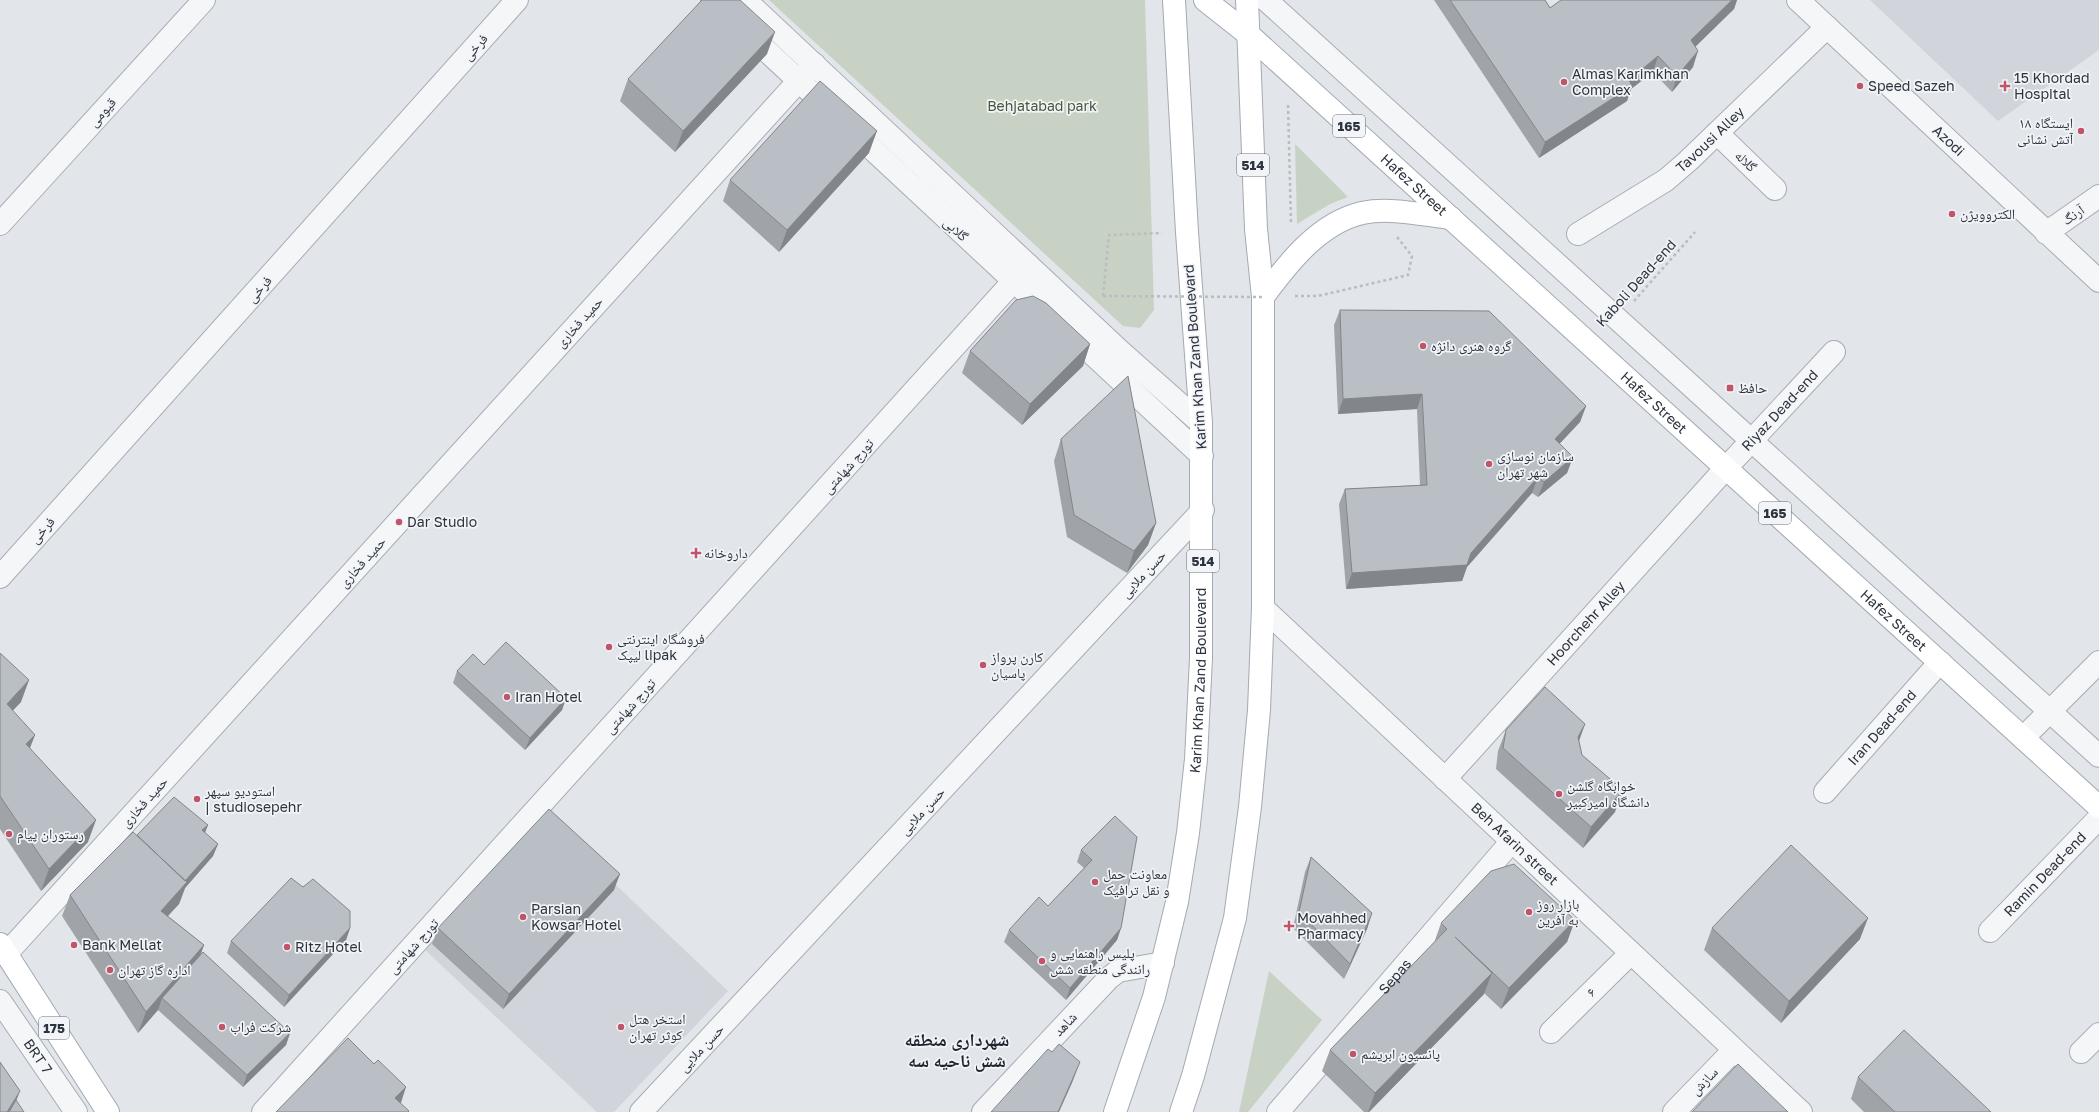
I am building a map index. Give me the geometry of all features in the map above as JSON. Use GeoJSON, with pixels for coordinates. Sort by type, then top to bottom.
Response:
{"type":"FeatureCollection","features":[{"type":"Feature","properties":{"kind":"main road","name":"Karim Khan Zand Boulevard"},"geometry":{"type":"LineString","coordinates":[[1115,1112],[1138,1047],[1163,963],[1177,902],[1188,833],[1196,759],[1202,658],[1203,510],[1201,423],[1187,232],[1174,0]]}},
{"type":"Feature","properties":{"kind":"main road","name":"Hafez Street"},"geometry":{"type":"LineString","coordinates":[[1205,0],[1248,34],[1288,70],[2099,807]]}},
{"type":"Feature","properties":{"kind":"main road","name":"514"},"geometry":{"type":"LineString","coordinates":[[1181,1112],[1193,1076],[1235,918],[1250,807],[1258,718],[1263,608],[1263,297],[1256,229],[1247,0]]}},
{"type":"Feature","properties":{"kind":"main road"},"geometry":{"type":"LineString","coordinates":[[1263,297],[1280,274],[1308,244],[1326,229],[1345,219],[1362,213],[1386,212],[1451,218]]}},
{"type":"Feature","properties":{"kind":"main road","name":"175"},"geometry":{"type":"LineString","coordinates":[[3,949],[108,1112]]}},
{"type":"Feature","properties":{"kind":"street","name":"قیومی"},"geometry":{"type":"LineString","coordinates":[[0,224],[204,0]]}},
{"type":"Feature","properties":{"kind":"street","name":"فرخی"},"geometry":{"type":"LineString","coordinates":[[0,577],[517,0]]}},
{"type":"Feature","properties":{"kind":"street","name":"گلابی"},"geometry":{"type":"LineString","coordinates":[[712,0],[1202,456]]}},
{"type":"Feature","properties":{"kind":"street","name":"گلابی"},"geometry":{"type":"LineString","coordinates":[[745,0],[1028,265],[1201,423]]}},
{"type":"Feature","properties":{"kind":"street"},"geometry":{"type":"LineString","coordinates":[[1266,0],[2099,756]]}},
{"type":"Feature","properties":{"kind":"street","name":"Azodi"},"geometry":{"type":"LineString","coordinates":[[1798,0],[2099,281]]}},
{"type":"Feature","properties":{"kind":"street","name":"Tavousi Alley"},"geometry":{"type":"LineString","coordinates":[[1578,234],[1666,180],[1827,27]]}},
{"type":"Feature","properties":{"kind":"street","name":"حمید فخاری"},"geometry":{"type":"LineString","coordinates":[[3,949],[814,64]]}},
{"type":"Feature","properties":{"kind":"street","name":"گلاله"},"geometry":{"type":"LineString","coordinates":[[1717,133],[1775,189]]}},
{"type":"Feature","properties":{"kind":"street","name":"آرنگ"},"geometry":{"type":"LineString","coordinates":[[2046,233],[2099,196]]}},
{"type":"Feature","properties":{"kind":"street","name":"تورج شهامتی"},"geometry":{"type":"LineString","coordinates":[[263,1112],[1028,265]]}},
{"type":"Feature","properties":{"kind":"street","name":"Riyaz Dead-end"},"geometry":{"type":"LineString","coordinates":[[1726,468],[1834,352]]}},
{"type":"Feature","properties":{"kind":"street","name":"Hoorchehr Alley"},"geometry":{"type":"LineString","coordinates":[[1445,779],[1726,468]]}},
{"type":"Feature","properties":{"kind":"street","name":"حسن ملایی"},"geometry":{"type":"LineString","coordinates":[[642,1112],[1203,510]]}},
{"type":"Feature","properties":{"kind":"street","name":"Beh Afarin street"},"geometry":{"type":"LineString","coordinates":[[1263,608],[1801,1112]]}},
{"type":"Feature","properties":{"kind":"street","name":"Iran Dead-end"},"geometry":{"type":"LineString","coordinates":[[1825,792],[1940,662]]}},
{"type":"Feature","properties":{"kind":"street"},"geometry":{"type":"LineString","coordinates":[[2023,738],[2099,662]]}},
{"type":"Feature","properties":{"kind":"street","name":"Ramin Dead-end"},"geometry":{"type":"LineString","coordinates":[[1990,931],[2099,818]]}},
{"type":"Feature","properties":{"kind":"street","name":"Sepas"},"geometry":{"type":"LineString","coordinates":[[1278,1112],[1512,841]]}},
{"type":"Feature","properties":{"kind":"street","name":"۶"},"geometry":{"type":"LineString","coordinates":[[1551,1032],[1631,953]]}},
{"type":"Feature","properties":{"kind":"street","name":"شاهد"},"geometry":{"type":"LineString","coordinates":[[983,1112],[1109,978],[1118,971],[1163,963]]}},
{"type":"Feature","properties":{"kind":"street","name":"BRT 7"},"geometry":{"type":"LineString","coordinates":[[0,1001],[76,1112]]}},
{"type":"Feature","properties":{"kind":"street"},"geometry":{"type":"LineString","coordinates":[[2081,1052],[2099,1034]]}},
{"type":"Feature","properties":{"kind":"street","name":"سازش"},"geometry":{"type":"LineString","coordinates":[[1674,1112],[1734,1050]]}},
{"type":"Feature","properties":{"kind":"path"},"geometry":{"type":"LineString","coordinates":[[1288,70],[1291,227]]}},
{"type":"Feature","properties":{"kind":"path"},"geometry":{"type":"LineString","coordinates":[[1187,232],[1108,235],[1103,296],[1263,297]]}},
{"type":"Feature","properties":{"kind":"path","name":"Kaboli Dead-end"},"geometry":{"type":"LineString","coordinates":[[1618,319],[1695,232]]}},
{"type":"Feature","properties":{"kind":"path"},"geometry":{"type":"LineString","coordinates":[[1318,296],[1408,275],[1412,256],[1396,236]]}},
{"type":"Feature","properties":{"kind":"shaded area","name":"15 Khordad Hospital"},"geometry":{"type":"Polygon","coordinates":[[[1870,0],[2099,0],[2099,50],[1998,121],[1870,0]]]}},
{"type":"Feature","properties":{"kind":"shaded area"},"geometry":{"type":"Polygon","coordinates":[[[545,818],[728,991],[614,1112],[597,1112],[423,948],[545,818]]]}},
{"type":"Feature","properties":{"kind":"green space","name":"Behjatabad park"},"geometry":{"type":"Polygon","coordinates":[[[769,0],[1145,0],[1154,310],[1140,328],[1123,326],[769,0]]]}},
{"type":"Feature","properties":{"kind":"green space"},"geometry":{"type":"Polygon","coordinates":[[[1295,144],[1348,197],[1330,204],[1297,224],[1295,144]]]}},
{"type":"Feature","properties":{"kind":"green space"},"geometry":{"type":"Polygon","coordinates":[[[1269,971],[1322,1020],[1248,1112],[1239,1112],[1269,971]]]}},
{"type":"Feature","properties":{"kind":"building"},"geometry":{"type":"Polygon","coordinates":[[[702,0],[740,0],[775,32],[683,131],[628,79],[702,0]]]}},
{"type":"Feature","properties":{"kind":"building","name":"Almas Karimkhan Complex"},"geometry":{"type":"Polygon","coordinates":[[[1450,0],[1545,0],[1550,8],[1561,0],[1732,0],[1691,40],[1698,51],[1677,76],[1658,56],[1629,80],[1632,86],[1545,142],[1450,0]]]}},
{"type":"Feature","properties":{"kind":"building"},"geometry":{"type":"Polygon","coordinates":[[[820,81],[877,131],[787,230],[730,180],[820,81]]]}},
{"type":"Feature","properties":{"kind":"building"},"geometry":{"type":"Polygon","coordinates":[[[1033,296],[1046,303],[1090,344],[1030,404],[970,351],[1016,300],[1033,296]]]}},
{"type":"Feature","properties":{"kind":"building","name":"سازمان نوسازی شهر تهران"},"geometry":{"type":"Polygon","coordinates":[[[1340,310],[1489,311],[1586,406],[1555,439],[1573,457],[1544,482],[1538,477],[1471,553],[1467,565],[1352,573],[1345,489],[1427,485],[1422,394],[1343,399],[1340,310]]]}},
{"type":"Feature","properties":{"kind":"building"},"geometry":{"type":"Polygon","coordinates":[[[1128,376],[1156,523],[1134,551],[1074,515],[1061,439],[1128,376]]]}},
{"type":"Feature","properties":{"kind":"building","name":"Iran Hotel"},"geometry":{"type":"Polygon","coordinates":[[[506,642],[566,698],[530,738],[457,671],[473,654],[484,665],[506,642]]]}},
{"type":"Feature","properties":{"kind":"building"},"geometry":{"type":"Polygon","coordinates":[[[0,653],[29,680],[7,704],[35,735],[26,744],[96,820],[49,869],[0,796],[0,653]]]}},
{"type":"Feature","properties":{"kind":"building","name":"خوابگاه گلشن دانشگاه امیرکبیر"},"geometry":{"type":"Polygon","coordinates":[[[1545,687],[1585,724],[1578,737],[1582,755],[1623,790],[1591,827],[1503,748],[1506,730],[1545,687]]]}},
{"type":"Feature","properties":{"kind":"building"},"geometry":{"type":"Polygon","coordinates":[[[174,797],[208,825],[202,830],[218,844],[185,881],[137,835],[174,797]]]}},
{"type":"Feature","properties":{"kind":"building","name":"Parsian Kowsar Hotel"},"geometry":{"type":"Polygon","coordinates":[[[549,809],[620,874],[509,994],[438,928],[549,809]]]}},
{"type":"Feature","properties":{"kind":"building"},"geometry":{"type":"Polygon","coordinates":[[[1115,816],[1137,837],[1121,928],[1070,988],[1009,930],[1039,897],[1048,906],[1092,860],[1081,850],[1115,816]]]}},
{"type":"Feature","properties":{"kind":"building"},"geometry":{"type":"Polygon","coordinates":[[[133,832],[187,882],[161,911],[204,945],[146,1012],[70,895],[133,832]]]}},
{"type":"Feature","properties":{"kind":"building"},"geometry":{"type":"Polygon","coordinates":[[[1791,845],[1868,918],[1789,1001],[1712,928],[1791,845]]]}},
{"type":"Feature","properties":{"kind":"building"},"geometry":{"type":"Polygon","coordinates":[[[1311,857],[1372,913],[1350,964],[1299,912],[1311,857]]]}},
{"type":"Feature","properties":{"kind":"building"},"geometry":{"type":"Polygon","coordinates":[[[1514,864],[1575,920],[1509,988],[1455,937],[1492,973],[1375,1093],[1330,1050],[1447,929],[1441,923],[1491,871],[1514,864]]]}},
{"type":"Feature","properties":{"kind":"building","name":"Ritz Hotel"},"geometry":{"type":"Polygon","coordinates":[[[291,878],[303,887],[313,879],[350,911],[350,928],[289,995],[231,941],[291,878]]]}},
{"type":"Feature","properties":{"kind":"building","name":"شرکت فراب"},"geometry":{"type":"Polygon","coordinates":[[[203,952],[290,1033],[247,1075],[162,998],[203,952]]]}},
{"type":"Feature","properties":{"kind":"building"},"geometry":{"type":"Polygon","coordinates":[[[1904,1030],[1991,1112],[1895,1112],[1858,1077],[1904,1030]]]}},
{"type":"Feature","properties":{"kind":"building"},"geometry":{"type":"Polygon","coordinates":[[[348,1038],[374,1064],[378,1060],[406,1087],[395,1098],[409,1111],[276,1112],[348,1038]]]}},
{"type":"Feature","properties":{"kind":"building"},"geometry":{"type":"Polygon","coordinates":[[[1059,1044],[1080,1062],[1058,1112],[991,1112],[1048,1049],[1052,1052],[1059,1044]]]}},
{"type":"Feature","properties":{"kind":"building"},"geometry":{"type":"Polygon","coordinates":[[[0,1062],[20,1091],[7,1112],[0,1112],[0,1062]]]}},
{"type":"Feature","properties":{"kind":"building"},"geometry":{"type":"Polygon","coordinates":[[[1738,1064],[1788,1112],[1692,1112],[1738,1064]]]}},
{"type":"Feature","properties":{"kind":"building"},"geometry":{"type":"Polygon","coordinates":[[[16,1100],[24,1112],[9,1112],[16,1100]]]}},
{"type":"Feature","properties":{"kind":"place","name":"Almas Karimkhan Complex"},"geometry":{"type":"Point","coordinates":[1564,82]}},
{"type":"Feature","properties":{"kind":"place","name":"Speed Sazeh"},"geometry":{"type":"Point","coordinates":[1860,86]}},
{"type":"Feature","properties":{"kind":"place","name":"15 Khordad Hospital"},"geometry":{"type":"Point","coordinates":[2005,86]}},
{"type":"Feature","properties":{"kind":"place","name":"ایستگاه ۱۸ آتش نشانی"},"geometry":{"type":"Point","coordinates":[2081,131]}},
{"type":"Feature","properties":{"kind":"place","name":"الکتروویژن"},"geometry":{"type":"Point","coordinates":[1952,214]}},
{"type":"Feature","properties":{"kind":"place","name":"گروه هنری دانژه"},"geometry":{"type":"Point","coordinates":[1423,346]}},
{"type":"Feature","properties":{"kind":"place","name":"حافظ"},"geometry":{"type":"Point","coordinates":[1730,388]}},
{"type":"Feature","properties":{"kind":"place","name":"سازمان نوسازی شهر تهران"},"geometry":{"type":"Point","coordinates":[1489,464]}},
{"type":"Feature","properties":{"kind":"place","name":"Dar Studio"},"geometry":{"type":"Point","coordinates":[399,522]}},
{"type":"Feature","properties":{"kind":"place","name":"داروخانه"},"geometry":{"type":"Point","coordinates":[696,553]}},
{"type":"Feature","properties":{"kind":"place","name":"فروشگاه اینترنتی لیپک lipak"},"geometry":{"type":"Point","coordinates":[609,647]}},
{"type":"Feature","properties":{"kind":"place","name":"کارن پرواز پاسیان"},"geometry":{"type":"Point","coordinates":[983,665]}},
{"type":"Feature","properties":{"kind":"place","name":"Iran Hotel"},"geometry":{"type":"Point","coordinates":[507,697]}},
{"type":"Feature","properties":{"kind":"place","name":"خوابگاه گلشن دانشگاه امیرکبیر"},"geometry":{"type":"Point","coordinates":[1559,794]}},
{"type":"Feature","properties":{"kind":"place","name":"استودیو سپهر | studiosepehr"},"geometry":{"type":"Point","coordinates":[197,799]}},
{"type":"Feature","properties":{"kind":"place","name":"رستوران پیام"},"geometry":{"type":"Point","coordinates":[9,834]}},
{"type":"Feature","properties":{"kind":"place","name":"معاونت حمل و نقل ترافیک"},"geometry":{"type":"Point","coordinates":[1095,882]}},
{"type":"Feature","properties":{"kind":"place","name":"بازار روز به آفرین"},"geometry":{"type":"Point","coordinates":[1529,912]}},
{"type":"Feature","properties":{"kind":"place","name":"Parsian Kowsar Hotel"},"geometry":{"type":"Point","coordinates":[523,917]}},
{"type":"Feature","properties":{"kind":"place","name":"Movahhed Pharmacy"},"geometry":{"type":"Point","coordinates":[1289,926]}},
{"type":"Feature","properties":{"kind":"place","name":"Bank Mellat"},"geometry":{"type":"Point","coordinates":[74,945]}},
{"type":"Feature","properties":{"kind":"place","name":"Ritz Hotel"},"geometry":{"type":"Point","coordinates":[287,947]}},
{"type":"Feature","properties":{"kind":"place","name":"پلیس راهنمایی و رانندگی منطقه شش"},"geometry":{"type":"Point","coordinates":[1042,961]}},
{"type":"Feature","properties":{"kind":"place","name":"اداره گاز تهران"},"geometry":{"type":"Point","coordinates":[110,970]}},
{"type":"Feature","properties":{"kind":"place","name":"شرکت فراب"},"geometry":{"type":"Point","coordinates":[222,1027]}},
{"type":"Feature","properties":{"kind":"place","name":"استخر هتل کوثر تهران"},"geometry":{"type":"Point","coordinates":[621,1027]}},
{"type":"Feature","properties":{"kind":"place","name":"پانسیون ابریشم"},"geometry":{"type":"Point","coordinates":[1353,1054]}},
{"type":"Feature","properties":{"kind":"district","name":"شهرداری منطقه شش ناحیه سه"},"geometry":{"type":"Point","coordinates":[957,1050]}}]}
